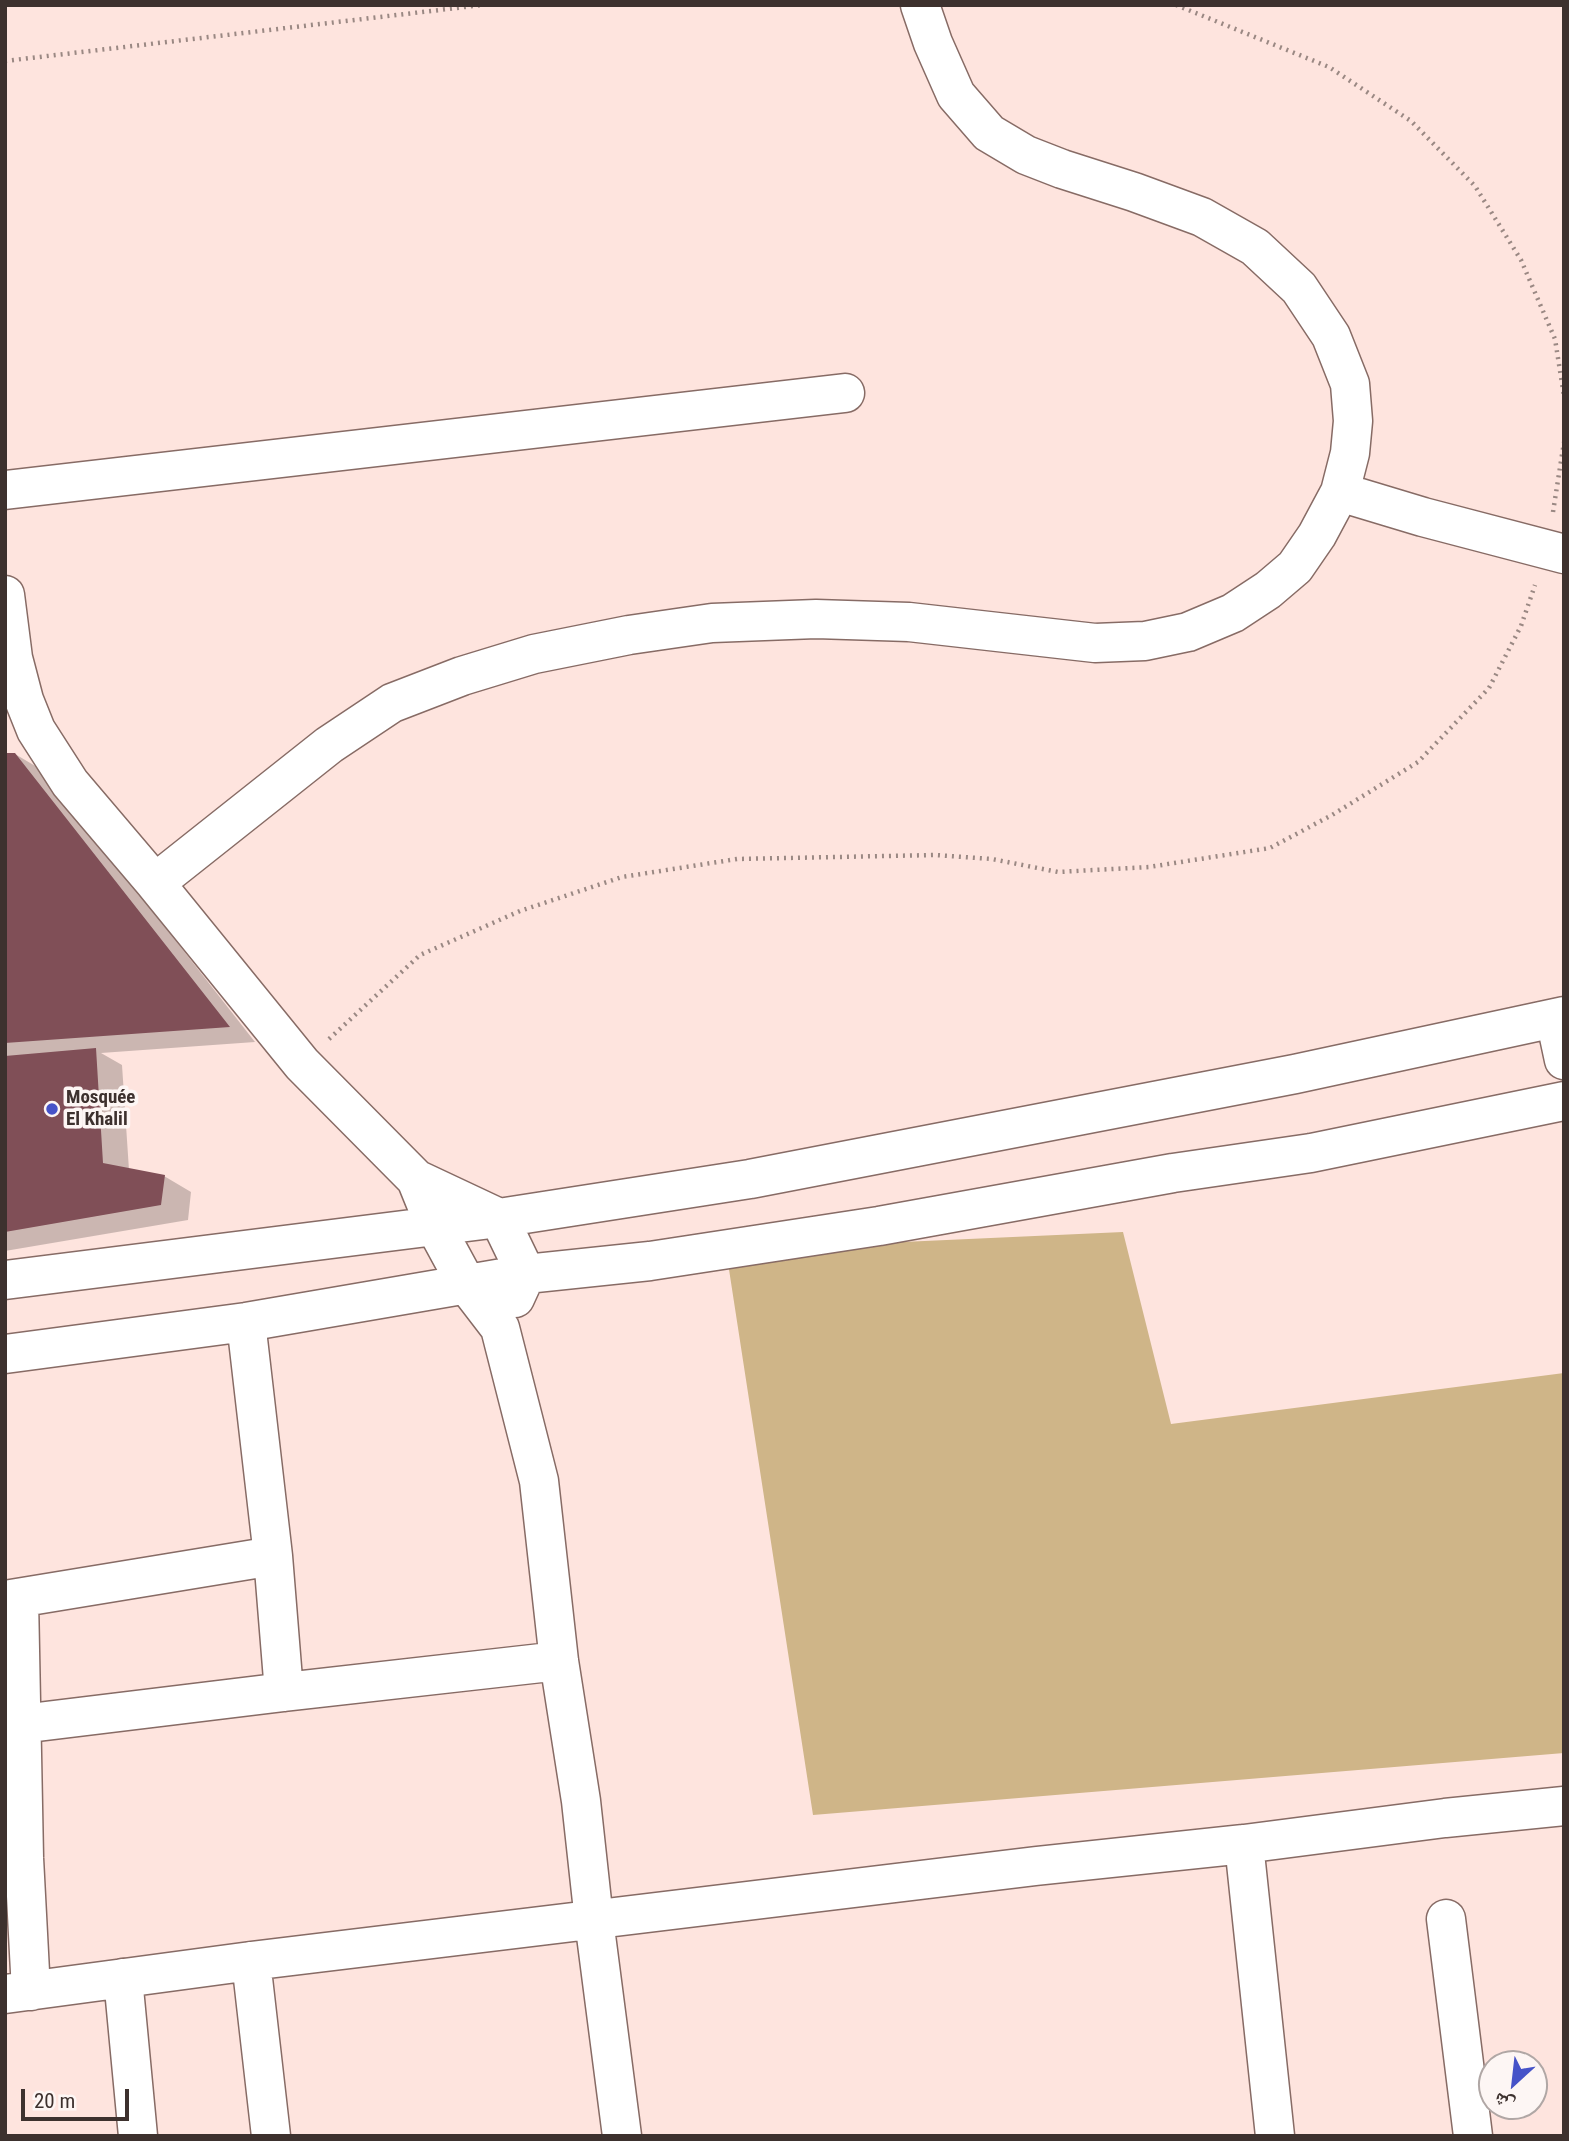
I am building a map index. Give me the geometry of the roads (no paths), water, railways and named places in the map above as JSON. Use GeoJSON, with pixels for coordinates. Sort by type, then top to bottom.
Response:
{"type":"FeatureCollection","features":[{"type":"Feature","properties":{"kind":"street"},"geometry":{"type":"LineString","coordinates":[[155,883],[277,785],[392,703],[462,676],[534,654],[629,635],[712,623],[816,619],[909,622],[1095,643],[1145,641],[1188,632],[1233,613],[1268,590],[1295,567],[1317,535],[1340,492],[1353,421],[1350,384],[1331,336],[1299,288],[1255,247],[1202,217],[1050,165],[989,133],[956,95],[920,5]]}},
{"type":"Feature","properties":{"kind":"street"},"geometry":{"type":"LineString","coordinates":[[5,490],[845,393]]}},
{"type":"Feature","properties":{"kind":"street"},"geometry":{"type":"LineString","coordinates":[[1340,492],[1555,552]]}},
{"type":"Feature","properties":{"kind":"street"},"geometry":{"type":"LineString","coordinates":[[5,595],[13,658],[24,700],[21,731],[70,783],[155,883],[302,1064],[416,1179],[499,1218],[526,1275]]}},
{"type":"Feature","properties":{"kind":"street"},"geometry":{"type":"LineString","coordinates":[[5,1280],[499,1218],[750,1179],[1282,1076],[1560,1017],[1564,1060]]}},
{"type":"Feature","properties":{"kind":"street"},"geometry":{"type":"LineString","coordinates":[[5,1354],[246,1322],[526,1275],[650,1261],[878,1226],[1173,1173],[1311,1153],[1564,1101]]}},
{"type":"Feature","properties":{"kind":"street"},"geometry":{"type":"LineString","coordinates":[[416,1179],[435,1226],[467,1285],[500,1328],[538,1481],[559,1661],[582,1801],[594,1920],[622,2136]]}},
{"type":"Feature","properties":{"kind":"street"},"geometry":{"type":"LineString","coordinates":[[500,1328],[526,1275]]}},
{"type":"Feature","properties":{"kind":"street"},"geometry":{"type":"LineString","coordinates":[[246,1322],[273,1556],[284,1692]]}},
{"type":"Feature","properties":{"kind":"street"},"geometry":{"type":"LineString","coordinates":[[273,1556],[12,1599],[21,1724],[24,1858],[18,1993],[251,1961],[1036,1866],[1564,1806]]}},
{"type":"Feature","properties":{"kind":"street"},"geometry":{"type":"LineString","coordinates":[[21,1724],[559,1661]]}},
{"type":"Feature","properties":{"kind":"street"},"geometry":{"type":"LineString","coordinates":[[1244,1844],[1275,2136]]}},
{"type":"Feature","properties":{"kind":"street"},"geometry":{"type":"LineString","coordinates":[[1446,1919],[1473,2136]]}},
{"type":"Feature","properties":{"kind":"street"},"geometry":{"type":"LineString","coordinates":[[251,1961],[271,2136]]}},
{"type":"Feature","properties":{"kind":"street"},"geometry":{"type":"LineString","coordinates":[[123,1978],[138,2136]]}},
{"type":"Feature","properties":{"kind":"place","name":"Mosquée El Khalil"},"geometry":{"type":"Point","coordinates":[52,1109]}}]}
